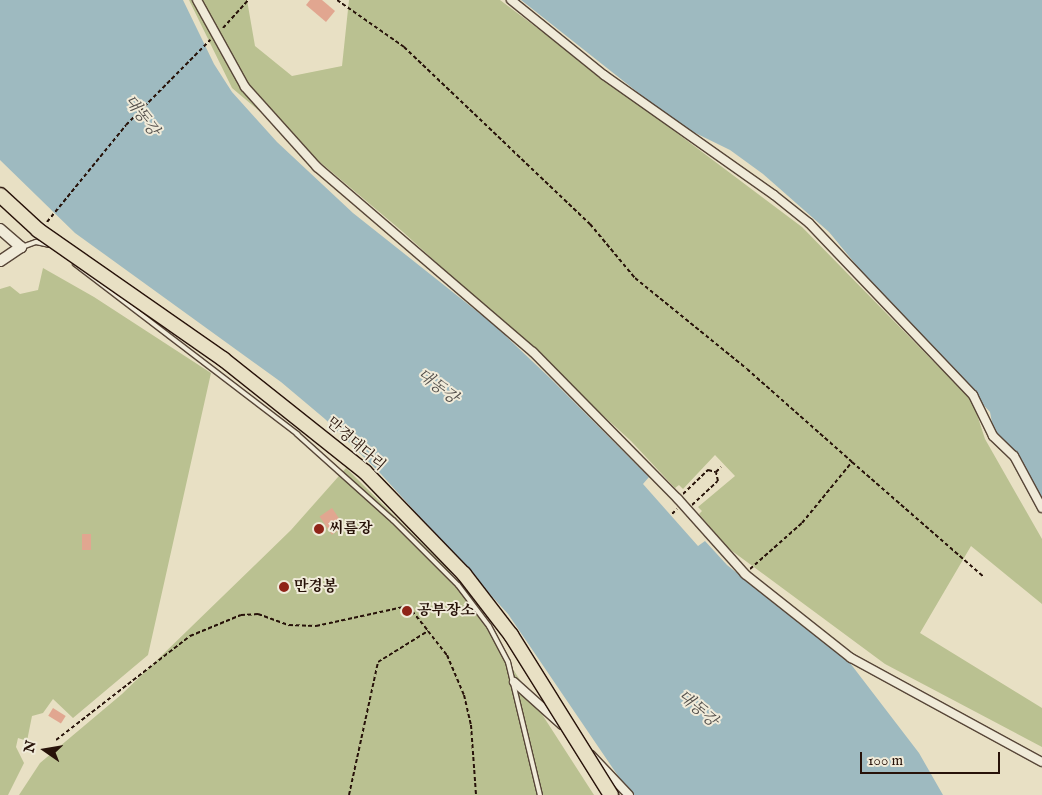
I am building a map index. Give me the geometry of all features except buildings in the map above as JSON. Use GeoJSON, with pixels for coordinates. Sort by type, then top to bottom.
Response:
{"type":"FeatureCollection","features":[{"type":"Feature","properties":{"kind":"highway","name":"만경대다리"},"geometry":{"type":"LineString","coordinates":[[0,195],[38,230],[223,359],[365,472],[464,574],[511,635],[612,795]]}},
{"type":"Feature","properties":{"kind":"street"},"geometry":{"type":"LineString","coordinates":[[197,0],[215,36],[245,87],[317,167],[533,352],[678,500],[745,574],[851,658],[1042,762]]}},
{"type":"Feature","properties":{"kind":"street"},"geometry":{"type":"LineString","coordinates":[[511,0],[604,75],[774,195],[809,223],[973,395],[993,436],[1014,456],[1042,508]]}},
{"type":"Feature","properties":{"kind":"street"},"geometry":{"type":"LineString","coordinates":[[0,229],[21,247],[0,261]]}},
{"type":"Feature","properties":{"kind":"street"},"geometry":{"type":"LineString","coordinates":[[514,682],[520,685],[629,795]]}},
{"type":"Feature","properties":{"kind":"lane"},"geometry":{"type":"LineString","coordinates":[[21,247],[36,242],[56,249],[290,429],[346,476],[458,585],[501,644],[514,682],[540,795]]}},
{"type":"Feature","properties":{"kind":"path"},"geometry":{"type":"LineString","coordinates":[[50,220],[126,125],[215,36],[248,0]]}},
{"type":"Feature","properties":{"kind":"path"},"geometry":{"type":"LineString","coordinates":[[337,0],[404,47],[590,224],[636,278],[747,368],[984,578]]}},
{"type":"Feature","properties":{"kind":"path"},"geometry":{"type":"LineString","coordinates":[[745,574],[802,524],[852,462]]}},
{"type":"Feature","properties":{"kind":"path"},"geometry":{"type":"LineString","coordinates":[[716,472],[721,467]]}},
{"type":"Feature","properties":{"kind":"path"},"geometry":{"type":"LineString","coordinates":[[686,492],[708,470],[716,472]]}},
{"type":"Feature","properties":{"kind":"path"},"geometry":{"type":"LineString","coordinates":[[695,502],[718,481],[716,472]]}},
{"type":"Feature","properties":{"kind":"path"},"geometry":{"type":"LineString","coordinates":[[672,514],[676,510]]}},
{"type":"Feature","properties":{"kind":"path"},"geometry":{"type":"LineString","coordinates":[[56,740],[190,636],[241,615],[258,614],[289,625],[316,626],[408,606],[447,655],[464,695],[471,725],[476,795]]}},
{"type":"Feature","properties":{"kind":"path"},"geometry":{"type":"LineString","coordinates":[[348,795],[378,662],[428,630]]}},
{"type":"Feature","properties":{"kind":"green space"},"geometry":{"type":"Polygon","coordinates":[[[189,0],[247,0],[255,46],[292,76],[342,66],[349,0],[500,0],[802,227],[973,402],[985,439],[1042,539],[1042,604],[971,546],[920,633],[1042,708],[1042,747],[885,664],[728,548],[699,514],[702,511],[698,507],[735,476],[715,455],[683,489],[679,485],[675,488],[631,441],[403,232],[232,88],[189,0]]]}},
{"type":"Feature","properties":{"kind":"green space"},"geometry":{"type":"Polygon","coordinates":[[[43,268],[94,297],[211,373],[148,655],[73,718],[53,699],[43,713],[32,716],[27,741],[18,738],[16,747],[24,763],[8,795],[0,795],[0,289],[10,286],[20,294],[38,290],[43,268]]]}},
{"type":"Feature","properties":{"kind":"green space"},"geometry":{"type":"Polygon","coordinates":[[[346,468],[449,570],[594,795],[19,795],[40,763],[122,694],[291,530],[346,468]]]}},
{"type":"Feature","properties":{"kind":"water","name":"대동강"},"geometry":{"type":"Polygon","coordinates":[[[0,0],[183,0],[214,64],[232,92],[277,142],[353,213],[493,324],[550,378],[649,477],[643,484],[698,546],[705,541],[727,565],[850,663],[919,753],[943,795],[631,795],[508,614],[380,473],[325,419],[281,382],[75,233],[0,160],[0,0]]]}},
{"type":"Feature","properties":{"kind":"water"},"geometry":{"type":"Polygon","coordinates":[[[521,0],[1042,0],[1042,502],[1012,450],[994,433],[990,412],[886,301],[829,232],[763,174],[730,150],[679,125],[521,0]]]}},
{"type":"Feature","properties":{"kind":"place","name":"씨름장"},"geometry":{"type":"Point","coordinates":[319,529]}},
{"type":"Feature","properties":{"kind":"place","name":"만경봉"},"geometry":{"type":"Point","coordinates":[284,587]}},
{"type":"Feature","properties":{"kind":"place","name":"공부장소"},"geometry":{"type":"Point","coordinates":[407,611]}}]}
